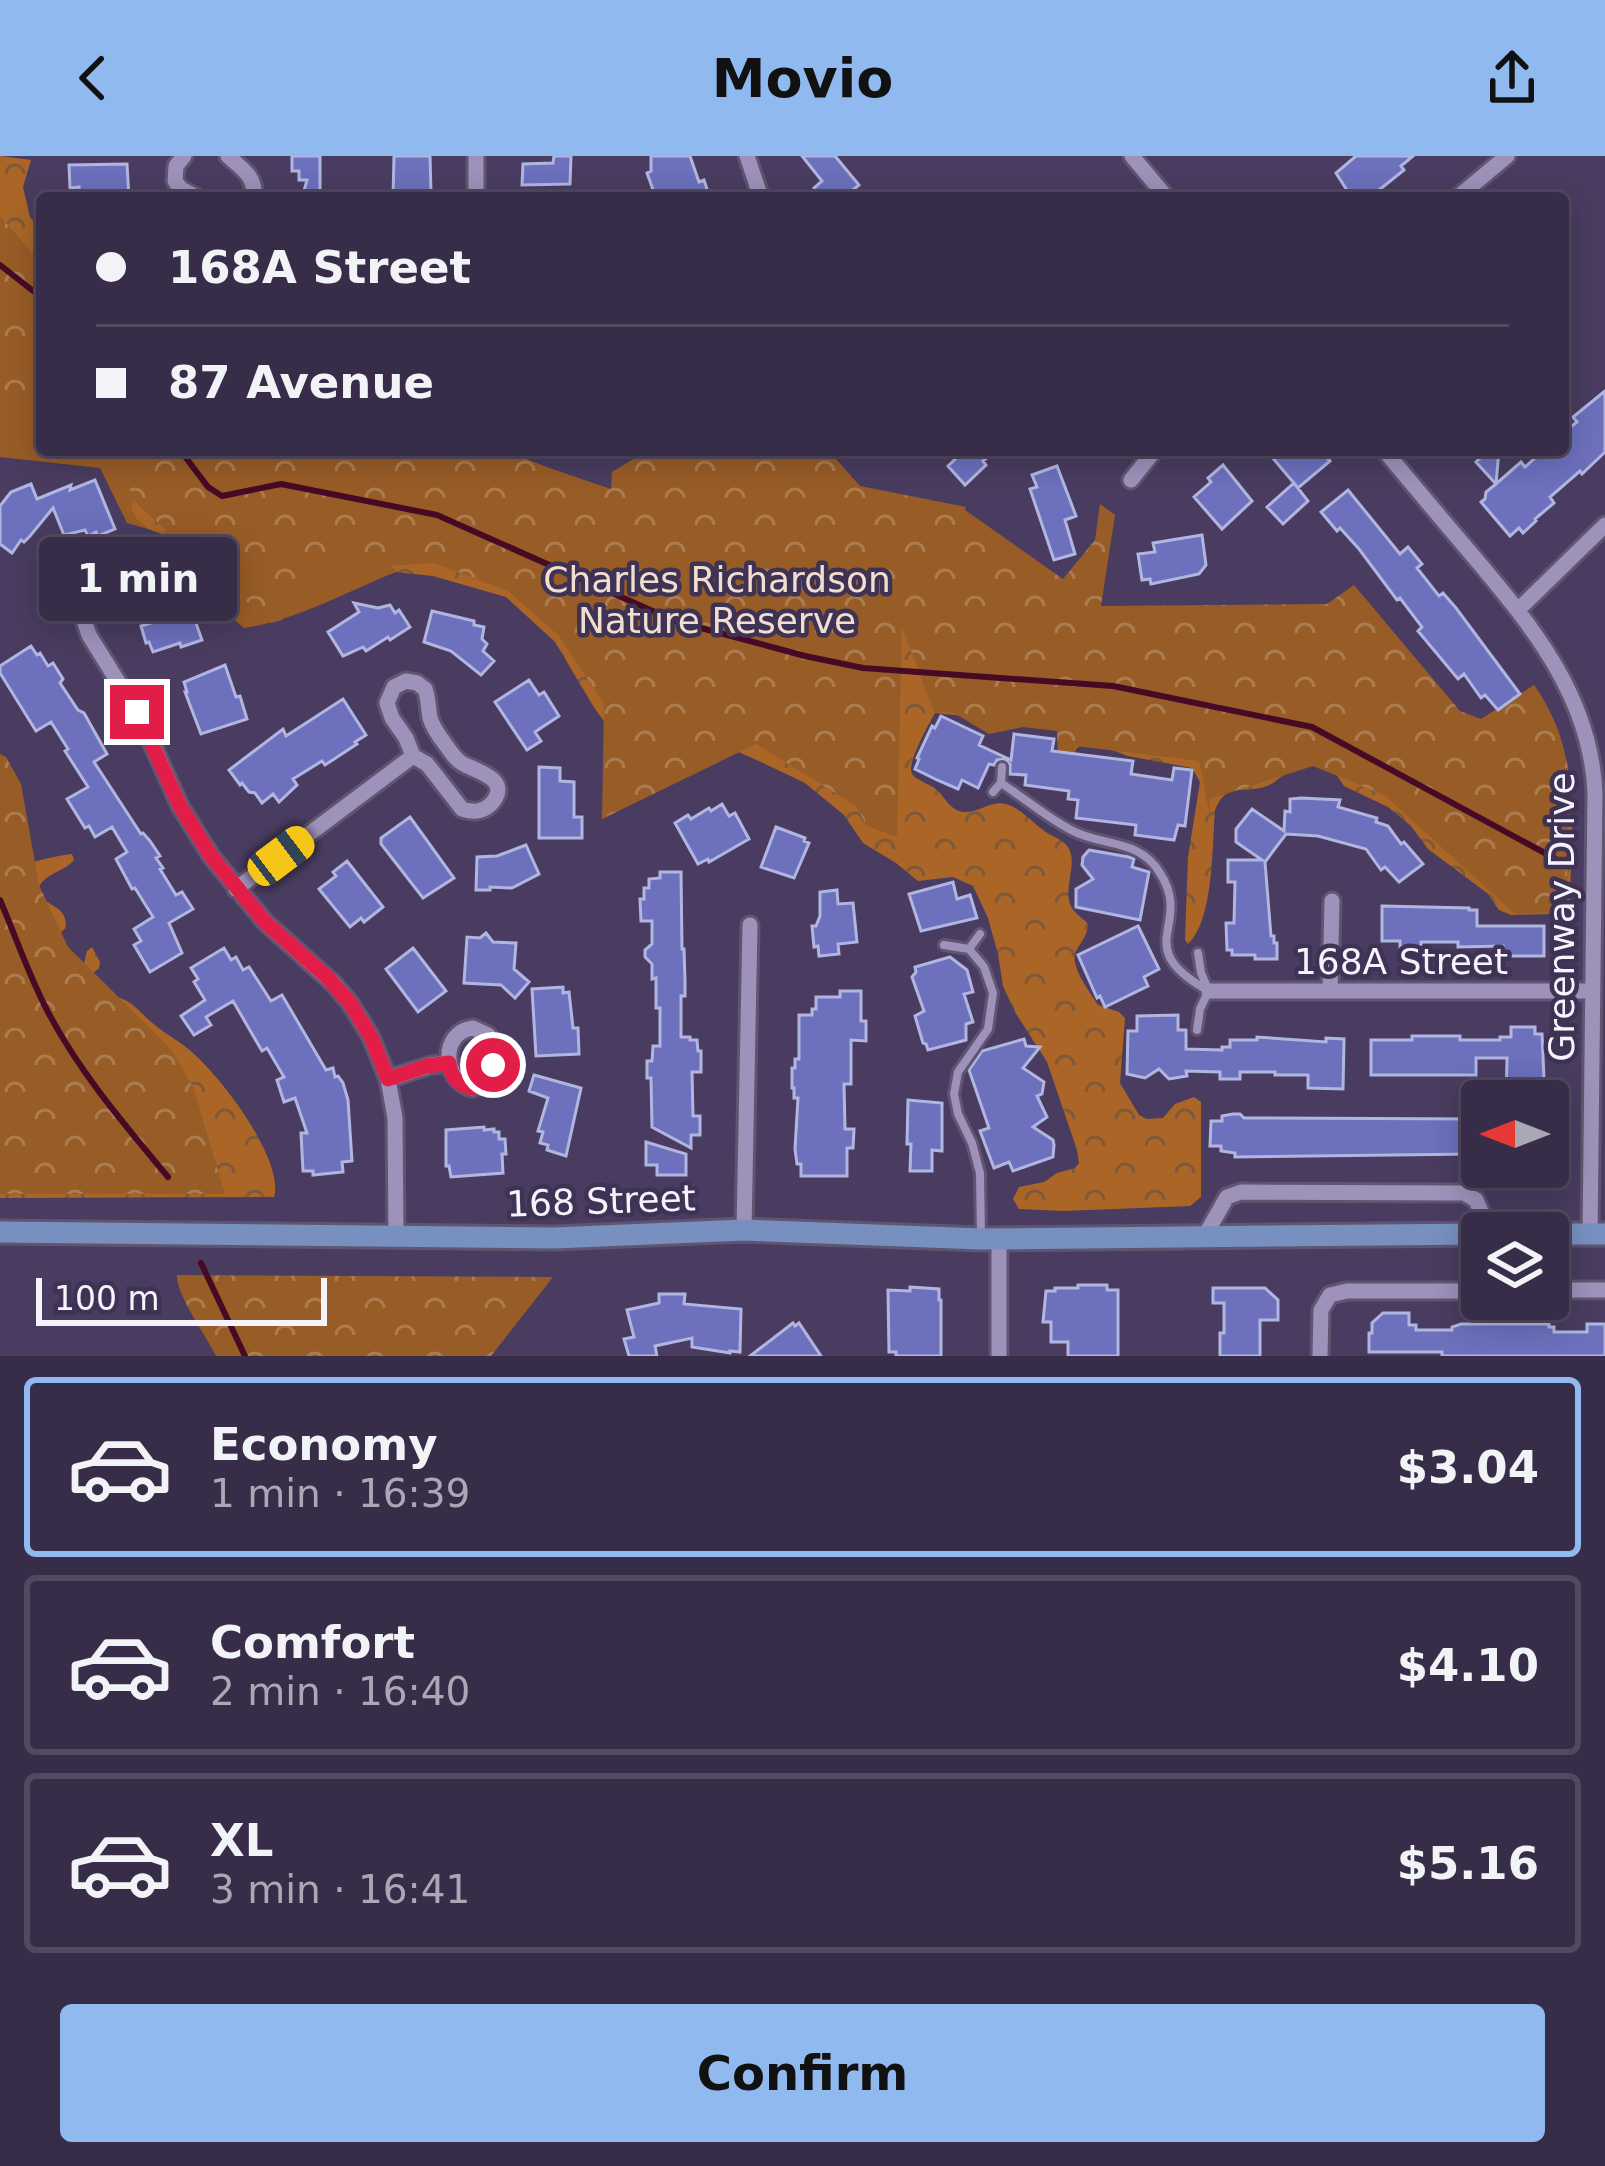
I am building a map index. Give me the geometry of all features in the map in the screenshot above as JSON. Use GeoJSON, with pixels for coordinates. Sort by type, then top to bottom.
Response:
{"type":"FeatureCollection","features":[{"type":"Feature","properties":{"kind":"main road","name":"168 Street"},"geometry":{"type":"LineString","coordinates":[[0,1232],[554,1238],[744,1230],[990,1239],[1461,1234]]}},
{"type":"Feature","properties":{"kind":"street"},"geometry":{"type":"LineString","coordinates":[[184,156],[176,166],[175,182],[187,192]]}},
{"type":"Feature","properties":{"kind":"street"},"geometry":{"type":"LineString","coordinates":[[228,156],[251,178],[255,192]]}},
{"type":"Feature","properties":{"kind":"street"},"geometry":{"type":"LineString","coordinates":[[476,156],[476,192]]}},
{"type":"Feature","properties":{"kind":"street"},"geometry":{"type":"LineString","coordinates":[[747,156],[759,192]]}},
{"type":"Feature","properties":{"kind":"street"},"geometry":{"type":"LineString","coordinates":[[1132,156],[1162,192]]}},
{"type":"Feature","properties":{"kind":"street"},"geometry":{"type":"LineString","coordinates":[[1464,192],[1507,156]]}},
{"type":"Feature","properties":{"kind":"street"},"geometry":{"type":"LineString","coordinates":[[1131,480],[1150,456]]}},
{"type":"Feature","properties":{"kind":"street","name":"Greenway Drive"},"geometry":{"type":"LineString","coordinates":[[1389,456],[1552,657],[1590,752],[1595,793],[1597,1234]]}},
{"type":"Feature","properties":{"kind":"street"},"geometry":{"type":"LineString","coordinates":[[1518,610],[1605,525]]}},
{"type":"Feature","properties":{"kind":"street"},"geometry":{"type":"LineString","coordinates":[[76,597],[86,630],[141,719],[187,818],[236,889],[277,934],[328,978],[371,1037],[388,1079],[396,1136],[396,1237]]}},
{"type":"Feature","properties":{"kind":"street"},"geometry":{"type":"LineString","coordinates":[[406,681],[425,689],[431,722],[455,758],[493,778],[492,802],[481,811],[462,809],[427,764],[413,756],[387,703],[394,687],[406,681]]}},
{"type":"Feature","properties":{"kind":"street"},"geometry":{"type":"LineString","coordinates":[[236,889],[413,756]]}},
{"type":"Feature","properties":{"kind":"street"},"geometry":{"type":"LineString","coordinates":[[1330,990],[1332,901]]}},
{"type":"Feature","properties":{"kind":"street"},"geometry":{"type":"LineString","coordinates":[[744,1230],[749,925]]}},
{"type":"Feature","properties":{"kind":"street","name":"168A Street"},"geometry":{"type":"LineString","coordinates":[[1208,991],[1593,991]]}},
{"type":"Feature","properties":{"kind":"street"},"geometry":{"type":"LineString","coordinates":[[388,1079],[449,1063]]}},
{"type":"Feature","properties":{"kind":"street","name":"168 Street"},"geometry":{"type":"LineString","coordinates":[[1203,1239],[1227,1197],[1241,1192],[1464,1193],[1475,1200],[1479,1212]]}},
{"type":"Feature","properties":{"kind":"street"},"geometry":{"type":"LineString","coordinates":[[990,1239],[999,1356]]}},
{"type":"Feature","properties":{"kind":"street"},"geometry":{"type":"LineString","coordinates":[[1569,1290],[1605,1290]]}},
{"type":"Feature","properties":{"kind":"street"},"geometry":{"type":"LineString","coordinates":[[1320,1356],[1321,1310],[1327,1298],[1347,1292],[1461,1291]]}},
{"type":"Feature","properties":{"kind":"lane"},"geometry":{"type":"LineString","coordinates":[[993,792],[1001,783],[1002,767]]}},
{"type":"Feature","properties":{"kind":"lane"},"geometry":{"type":"LineString","coordinates":[[1001,783],[1070,830],[1130,846],[1148,858],[1169,893],[1169,959],[1208,991]]}},
{"type":"Feature","properties":{"kind":"lane"},"geometry":{"type":"LineString","coordinates":[[969,949],[980,934]]}},
{"type":"Feature","properties":{"kind":"lane"},"geometry":{"type":"LineString","coordinates":[[944,945],[969,949],[984,968],[993,993],[988,1029],[961,1068],[954,1094],[980,1173],[990,1239]]}},
{"type":"Feature","properties":{"kind":"lane"},"geometry":{"type":"LineString","coordinates":[[1197,1030],[1208,991],[1198,953]]}},
{"type":"Feature","properties":{"kind":"green space"},"geometry":{"type":"Polygon","coordinates":[[[0,156],[31,160],[23,187],[36,224],[36,329],[0,302],[0,156]]]}},
{"type":"Feature","properties":{"kind":"green space"},"geometry":{"type":"Polygon","coordinates":[[[0,216],[36,257],[36,437],[13,433],[0,423],[0,216]]]}},
{"type":"Feature","properties":{"kind":"green space"},"geometry":{"type":"Polygon","coordinates":[[[0,414],[36,421],[36,456],[157,456],[138,521],[148,529],[127,523],[100,468],[0,457],[0,414]]]}},
{"type":"Feature","properties":{"kind":"green space","name":"Charles Richardson Nature Reserve"},"geometry":{"type":"Polygon","coordinates":[[[115,456],[514,456],[611,489],[612,472],[638,456],[834,456],[860,486],[966,507],[1063,579],[1095,540],[1100,504],[1115,515],[1101,606],[1327,604],[1354,585],[1460,711],[1481,719],[1534,685],[1556,725],[1568,768],[1567,912],[1515,914],[1384,795],[1313,766],[1210,799],[1210,816],[1199,761],[1076,746],[1070,762],[1058,760],[1057,731],[1023,727],[989,734],[954,713],[934,712],[902,627],[897,837],[867,826],[856,806],[756,744],[602,819],[604,704],[559,636],[508,591],[434,563],[328,570],[282,620],[271,623],[180,543],[117,587],[110,571],[166,530],[136,503],[115,456]]]}},
{"type":"Feature","properties":{"kind":"green space","name":"Charles Richardson Nature Reserve"},"geometry":{"type":"Polygon","coordinates":[[[156,456],[518,456],[641,504],[1071,601],[1439,697],[1566,783],[1573,834],[1569,905],[1550,914],[1511,915],[1499,910],[1487,893],[1428,849],[1388,807],[1344,786],[1335,772],[1319,764],[1290,772],[1267,786],[1224,795],[1215,810],[1203,918],[1188,944],[1188,857],[1200,782],[1192,768],[1128,756],[1093,743],[1077,748],[1067,765],[1062,763],[1056,725],[935,713],[915,753],[912,774],[959,811],[1009,805],[1068,848],[1070,904],[1088,924],[1075,964],[1098,1005],[1125,1018],[1120,1083],[1139,1115],[1163,1118],[1175,1104],[1194,1097],[1201,1102],[1201,1197],[1190,1206],[1019,1209],[1013,1199],[1019,1187],[1044,1182],[1079,1163],[1047,1062],[1003,986],[988,918],[973,886],[953,877],[918,881],[863,843],[844,815],[805,783],[718,743],[617,738],[555,642],[506,597],[433,576],[396,572],[378,549],[196,546],[138,521],[131,508],[156,456]]]}},
{"type":"Feature","properties":{"kind":"green space"},"geometry":{"type":"Polygon","coordinates":[[[196,546],[378,549],[396,572],[302,612],[244,628],[186,578],[174,557],[196,546]]]}},
{"type":"Feature","properties":{"kind":"green space"},"geometry":{"type":"Polygon","coordinates":[[[0,754],[21,784],[39,885],[68,947],[171,1049],[194,1089],[225,1194],[0,1194],[0,754]]]}},
{"type":"Feature","properties":{"kind":"green space"},"geometry":{"type":"Polygon","coordinates":[[[72,854],[74,860],[44,880],[38,890],[65,920],[66,928],[48,942],[83,968],[92,947],[100,962],[91,975],[111,996],[130,1003],[200,1059],[259,1139],[275,1181],[274,1197],[0,1198],[0,875],[72,854]]]}},
{"type":"Feature","properties":{"kind":"green space"},"geometry":{"type":"Polygon","coordinates":[[[177,1275],[553,1277],[491,1356],[216,1356],[186,1304],[177,1275]]]}},
{"type":"Feature","properties":{"kind":"building"},"geometry":{"type":"Polygon","coordinates":[[[292,156],[320,156],[320,192],[304,192],[307,180],[299,180],[299,171],[292,171],[292,156]]]}},
{"type":"Feature","properties":{"kind":"building"},"geometry":{"type":"Polygon","coordinates":[[[394,156],[430,156],[431,192],[393,192],[394,156]]]}},
{"type":"Feature","properties":{"kind":"building"},"geometry":{"type":"Polygon","coordinates":[[[554,156],[571,156],[570,184],[522,185],[523,164],[553,163],[554,156]]]}},
{"type":"Feature","properties":{"kind":"building"},"geometry":{"type":"Polygon","coordinates":[[[651,156],[690,156],[708,192],[654,192],[647,173],[651,156]]]}},
{"type":"Feature","properties":{"kind":"building"},"geometry":{"type":"Polygon","coordinates":[[[802,156],[835,156],[859,185],[850,192],[817,192],[814,188],[822,181],[802,156]]]}},
{"type":"Feature","properties":{"kind":"building"},"geometry":{"type":"Polygon","coordinates":[[[1356,156],[1413,156],[1381,192],[1348,192],[1336,173],[1356,156]]]}},
{"type":"Feature","properties":{"kind":"building"},"geometry":{"type":"Polygon","coordinates":[[[127,164],[129,192],[70,188],[69,165],[127,164]]]}},
{"type":"Feature","properties":{"kind":"building"},"geometry":{"type":"Polygon","coordinates":[[[1605,391],[1605,452],[1550,497],[1554,503],[1523,533],[1519,528],[1510,536],[1481,502],[1521,462],[1525,467],[1537,456],[1569,456],[1569,428],[1577,422],[1573,417],[1605,391]]]}},
{"type":"Feature","properties":{"kind":"building"},"geometry":{"type":"Polygon","coordinates":[[[959,456],[989,456],[965,485],[948,466],[959,456]]]}},
{"type":"Feature","properties":{"kind":"building"},"geometry":{"type":"Polygon","coordinates":[[[1271,456],[1326,456],[1330,461],[1298,488],[1271,456]]]}},
{"type":"Feature","properties":{"kind":"building"},"geometry":{"type":"Polygon","coordinates":[[[1482,456],[1498,456],[1496,484],[1476,462],[1482,456]]]}},
{"type":"Feature","properties":{"kind":"building"},"geometry":{"type":"Polygon","coordinates":[[[1223,465],[1252,501],[1222,529],[1194,497],[1223,465]]]}},
{"type":"Feature","properties":{"kind":"building"},"geometry":{"type":"Polygon","coordinates":[[[1057,466],[1076,516],[1065,520],[1075,554],[1054,560],[1030,489],[1037,487],[1032,475],[1057,466]]]}},
{"type":"Feature","properties":{"kind":"building"},"geometry":{"type":"Polygon","coordinates":[[[95,480],[115,529],[98,536],[96,532],[88,536],[85,530],[64,535],[53,508],[12,553],[0,544],[0,506],[11,492],[31,484],[37,499],[95,480]]]}},
{"type":"Feature","properties":{"kind":"building"},"geometry":{"type":"Polygon","coordinates":[[[1294,483],[1308,501],[1283,524],[1267,507],[1294,483]]]}},
{"type":"Feature","properties":{"kind":"building"},"geometry":{"type":"Polygon","coordinates":[[[1348,490],[1400,554],[1408,547],[1422,564],[1417,568],[1439,596],[1443,593],[1456,608],[1520,694],[1498,710],[1485,695],[1481,698],[1464,674],[1458,679],[1418,631],[1422,627],[1400,598],[1321,512],[1348,490]]]}},
{"type":"Feature","properties":{"kind":"building"},"geometry":{"type":"Polygon","coordinates":[[[1202,535],[1206,565],[1199,574],[1151,584],[1150,579],[1142,580],[1138,554],[1155,552],[1153,543],[1202,535]]]}},
{"type":"Feature","properties":{"kind":"building"},"geometry":{"type":"Polygon","coordinates":[[[156,580],[187,598],[202,640],[153,652],[146,643],[141,626],[151,623],[140,585],[156,580]]]}},
{"type":"Feature","properties":{"kind":"building"},"geometry":{"type":"Polygon","coordinates":[[[354,603],[378,608],[390,605],[410,627],[366,651],[363,647],[343,656],[328,632],[359,612],[354,603]]]}},
{"type":"Feature","properties":{"kind":"building"},"geometry":{"type":"Polygon","coordinates":[[[432,611],[484,627],[482,639],[487,644],[483,651],[494,661],[481,675],[451,651],[424,642],[432,611]]]}},
{"type":"Feature","properties":{"kind":"building"},"geometry":{"type":"Polygon","coordinates":[[[31,646],[48,666],[53,663],[63,679],[60,683],[84,713],[107,754],[94,762],[160,856],[156,858],[160,869],[176,895],[182,892],[193,909],[169,923],[182,953],[150,972],[134,945],[141,941],[134,929],[153,917],[116,859],[127,852],[112,827],[95,837],[89,826],[85,828],[67,799],[88,787],[68,749],[51,722],[36,731],[0,673],[0,666],[31,646]]]}},
{"type":"Feature","properties":{"kind":"building"},"geometry":{"type":"Polygon","coordinates":[[[225,665],[247,719],[201,734],[184,682],[225,665]]]}},
{"type":"Feature","properties":{"kind":"building"},"geometry":{"type":"Polygon","coordinates":[[[529,680],[539,695],[544,692],[559,716],[535,732],[541,741],[527,750],[495,702],[529,680]]]}},
{"type":"Feature","properties":{"kind":"building"},"geometry":{"type":"Polygon","coordinates":[[[343,699],[366,735],[325,765],[322,761],[293,779],[297,785],[279,802],[273,794],[262,803],[229,770],[283,729],[286,736],[343,699]]]}},
{"type":"Feature","properties":{"kind":"building"},"geometry":{"type":"Polygon","coordinates":[[[941,716],[983,736],[979,745],[1011,760],[1014,734],[1054,739],[1052,751],[1133,761],[1131,774],[1172,780],[1174,768],[1192,770],[1185,826],[1178,825],[1174,840],[1135,835],[1136,825],[1076,818],[1078,800],[1068,799],[1069,791],[1025,785],[1026,775],[1010,774],[1010,764],[1004,759],[989,764],[978,788],[962,780],[958,789],[937,780],[915,769],[932,726],[941,716]]]}},
{"type":"Feature","properties":{"kind":"building"},"geometry":{"type":"Polygon","coordinates":[[[539,767],[560,768],[560,781],[574,782],[574,817],[582,817],[582,838],[539,838],[539,767]]]}},
{"type":"Feature","properties":{"kind":"building"},"geometry":{"type":"Polygon","coordinates":[[[1290,799],[1340,800],[1338,807],[1377,818],[1423,864],[1399,882],[1385,867],[1381,870],[1366,849],[1318,836],[1286,834],[1265,862],[1277,959],[1232,955],[1227,950],[1226,923],[1234,923],[1235,882],[1228,882],[1228,860],[1262,860],[1236,842],[1236,829],[1252,809],[1284,831],[1290,799]]]}},
{"type":"Feature","properties":{"kind":"building"},"geometry":{"type":"Polygon","coordinates":[[[722,804],[729,816],[735,813],[749,839],[698,864],[675,823],[722,804]]]}},
{"type":"Feature","properties":{"kind":"building"},"geometry":{"type":"Polygon","coordinates":[[[410,817],[454,878],[423,898],[381,844],[381,838],[410,817]]]}},
{"type":"Feature","properties":{"kind":"building"},"geometry":{"type":"Polygon","coordinates":[[[776,827],[809,843],[794,878],[761,867],[776,827]]]}},
{"type":"Feature","properties":{"kind":"building"},"geometry":{"type":"Polygon","coordinates":[[[526,845],[539,874],[512,888],[476,890],[477,857],[497,856],[526,845]]]}},
{"type":"Feature","properties":{"kind":"building"},"geometry":{"type":"Polygon","coordinates":[[[1089,850],[1129,857],[1134,859],[1132,867],[1149,872],[1140,920],[1076,907],[1076,889],[1093,879],[1082,865],[1089,850]]]}},
{"type":"Feature","properties":{"kind":"building"},"geometry":{"type":"Polygon","coordinates":[[[347,861],[383,907],[350,927],[319,889],[347,861]]]}},
{"type":"Feature","properties":{"kind":"building"},"geometry":{"type":"Polygon","coordinates":[[[660,872],[681,872],[685,996],[681,996],[681,1037],[697,1040],[701,1051],[701,1072],[692,1072],[693,1116],[700,1116],[700,1135],[691,1135],[691,1148],[652,1127],[647,1061],[652,1061],[653,1046],[660,1046],[660,1008],[656,1008],[652,964],[645,957],[652,944],[652,921],[641,921],[640,899],[644,899],[644,888],[649,888],[649,879],[660,878],[660,872]]]}},
{"type":"Feature","properties":{"kind":"building"},"geometry":{"type":"Polygon","coordinates":[[[953,882],[957,899],[970,895],[977,918],[921,931],[909,894],[953,882]]]}},
{"type":"Feature","properties":{"kind":"building"},"geometry":{"type":"Polygon","coordinates":[[[837,890],[838,904],[853,903],[857,942],[838,944],[839,954],[819,956],[812,926],[820,916],[820,892],[837,890]]]}},
{"type":"Feature","properties":{"kind":"building"},"geometry":{"type":"Polygon","coordinates":[[[1382,906],[1469,908],[1477,910],[1477,926],[1544,926],[1544,956],[1503,956],[1503,946],[1458,947],[1458,942],[1421,942],[1421,948],[1400,948],[1400,941],[1382,941],[1382,906]]]}},
{"type":"Feature","properties":{"kind":"building"},"geometry":{"type":"Polygon","coordinates":[[[1138,926],[1159,969],[1144,977],[1148,986],[1105,1007],[1078,955],[1138,926]]]}},
{"type":"Feature","properties":{"kind":"building"},"geometry":{"type":"Polygon","coordinates":[[[486,933],[493,942],[516,943],[514,969],[529,982],[515,998],[501,985],[464,983],[467,937],[480,938],[486,933]]]}},
{"type":"Feature","properties":{"kind":"building"},"geometry":{"type":"Polygon","coordinates":[[[224,948],[243,970],[249,967],[271,1001],[282,995],[326,1070],[333,1068],[343,1083],[352,1161],[342,1162],[343,1172],[313,1175],[313,1171],[303,1171],[301,1133],[307,1133],[295,1098],[284,1102],[277,1080],[284,1077],[267,1048],[262,1051],[233,1001],[206,1017],[211,1025],[194,1035],[181,1016],[205,1000],[191,968],[224,948]]]}},
{"type":"Feature","properties":{"kind":"building"},"geometry":{"type":"Polygon","coordinates":[[[413,948],[446,991],[418,1012],[386,969],[413,948]]]}},
{"type":"Feature","properties":{"kind":"building"},"geometry":{"type":"Polygon","coordinates":[[[950,957],[967,970],[973,992],[964,994],[973,1022],[966,1024],[966,1040],[928,1050],[915,1016],[924,1011],[912,977],[915,967],[950,957]]]}},
{"type":"Feature","properties":{"kind":"building"},"geometry":{"type":"Polygon","coordinates":[[[563,987],[563,993],[569,992],[573,1028],[578,1028],[579,1054],[536,1056],[532,989],[563,987]]]}},
{"type":"Feature","properties":{"kind":"building"},"geometry":{"type":"Polygon","coordinates":[[[840,991],[861,991],[861,1021],[866,1021],[866,1041],[851,1040],[851,1084],[844,1084],[845,1129],[854,1129],[853,1148],[847,1148],[847,1176],[801,1176],[795,1149],[798,1098],[792,1088],[792,1068],[799,1059],[799,1015],[812,1015],[816,997],[840,997],[840,991]]]}},
{"type":"Feature","properties":{"kind":"building"},"geometry":{"type":"Polygon","coordinates":[[[1178,1015],[1178,1030],[1186,1030],[1186,1049],[1222,1050],[1230,1047],[1230,1040],[1257,1037],[1344,1039],[1343,1089],[1308,1088],[1308,1075],[1275,1072],[1240,1072],[1240,1079],[1220,1079],[1220,1072],[1186,1071],[1187,1076],[1169,1079],[1159,1069],[1145,1078],[1127,1074],[1128,1031],[1137,1031],[1137,1016],[1178,1015]]]}},
{"type":"Feature","properties":{"kind":"building"},"geometry":{"type":"Polygon","coordinates":[[[1511,1027],[1535,1027],[1535,1034],[1542,1034],[1544,1080],[1506,1080],[1507,1058],[1476,1058],[1476,1075],[1371,1075],[1371,1040],[1511,1037],[1511,1027]]]}},
{"type":"Feature","properties":{"kind":"building"},"geometry":{"type":"Polygon","coordinates":[[[1024,1039],[1026,1046],[1040,1047],[1023,1068],[1044,1082],[1037,1096],[1047,1117],[1033,1127],[1053,1140],[1053,1157],[1013,1171],[1009,1162],[994,1168],[980,1131],[989,1128],[969,1070],[982,1051],[1024,1039]]]}},
{"type":"Feature","properties":{"kind":"building"},"geometry":{"type":"Polygon","coordinates":[[[534,1075],[581,1088],[566,1156],[540,1143],[543,1132],[538,1131],[548,1098],[529,1091],[534,1075]]]}},
{"type":"Feature","properties":{"kind":"building"},"geometry":{"type":"Polygon","coordinates":[[[908,1100],[942,1103],[942,1151],[932,1150],[932,1171],[910,1171],[908,1100]]]}},
{"type":"Feature","properties":{"kind":"building"},"geometry":{"type":"Polygon","coordinates":[[[1222,1116],[1461,1119],[1461,1154],[1235,1157],[1235,1153],[1221,1151],[1221,1146],[1210,1146],[1211,1121],[1222,1121],[1222,1116]]]}},
{"type":"Feature","properties":{"kind":"building"},"geometry":{"type":"Polygon","coordinates":[[[484,1127],[505,1139],[503,1173],[451,1177],[446,1166],[446,1130],[484,1127]]]}},
{"type":"Feature","properties":{"kind":"building"},"geometry":{"type":"Polygon","coordinates":[[[646,1142],[686,1154],[686,1175],[657,1175],[657,1165],[646,1165],[646,1142]]]}},
{"type":"Feature","properties":{"kind":"building"},"geometry":{"type":"Polygon","coordinates":[[[1078,1285],[1118,1290],[1118,1356],[1068,1356],[1068,1342],[1051,1342],[1051,1322],[1043,1322],[1046,1291],[1078,1285]]]}},
{"type":"Feature","properties":{"kind":"building"},"geometry":{"type":"Polygon","coordinates":[[[910,1287],[939,1289],[941,1356],[889,1352],[888,1290],[910,1291],[910,1287]]]}},
{"type":"Feature","properties":{"kind":"building"},"geometry":{"type":"Polygon","coordinates":[[[1213,1288],[1265,1288],[1278,1300],[1278,1320],[1260,1320],[1260,1356],[1220,1356],[1224,1303],[1213,1303],[1213,1288]]]}},
{"type":"Feature","properties":{"kind":"building"},"geometry":{"type":"Polygon","coordinates":[[[659,1294],[685,1294],[684,1304],[741,1309],[740,1352],[692,1347],[692,1338],[655,1346],[657,1356],[629,1356],[624,1339],[634,1337],[627,1310],[659,1303],[659,1294]]]}},
{"type":"Feature","properties":{"kind":"building"},"geometry":{"type":"Polygon","coordinates":[[[1383,1313],[1409,1313],[1409,1325],[1416,1325],[1416,1330],[1452,1330],[1461,1324],[1549,1324],[1554,1332],[1587,1332],[1587,1324],[1605,1324],[1605,1356],[1369,1352],[1372,1323],[1383,1313]]]}},
{"type":"Feature","properties":{"kind":"building"},"geometry":{"type":"Polygon","coordinates":[[[799,1323],[821,1356],[750,1356],[799,1323]]]}},
{"type":"Feature","properties":{"kind":"waterway"},"geometry":{"type":"LineString","coordinates":[[0,265],[36,293]]}},
{"type":"Feature","properties":{"kind":"waterway"},"geometry":{"type":"LineString","coordinates":[[185,456],[208,487],[222,496],[281,484],[437,515],[675,621],[805,656],[863,668],[1113,686],[1312,727],[1554,858]]}},
{"type":"Feature","properties":{"kind":"waterway"},"geometry":{"type":"LineString","coordinates":[[0,900],[35,985],[74,1056],[168,1177]]}},
{"type":"Feature","properties":{"kind":"waterway"},"geometry":{"type":"LineString","coordinates":[[201,1263],[245,1356]]}},
{"type":"Feature","properties":{"kind":"route"},"geometry":{"type":"LineString","coordinates":[[137,712],[180,806],[211,856],[265,922],[350,1003],[388,1079],[449,1063],[455,1079],[472,1088],[488,1080],[493,1065]]}}]}
